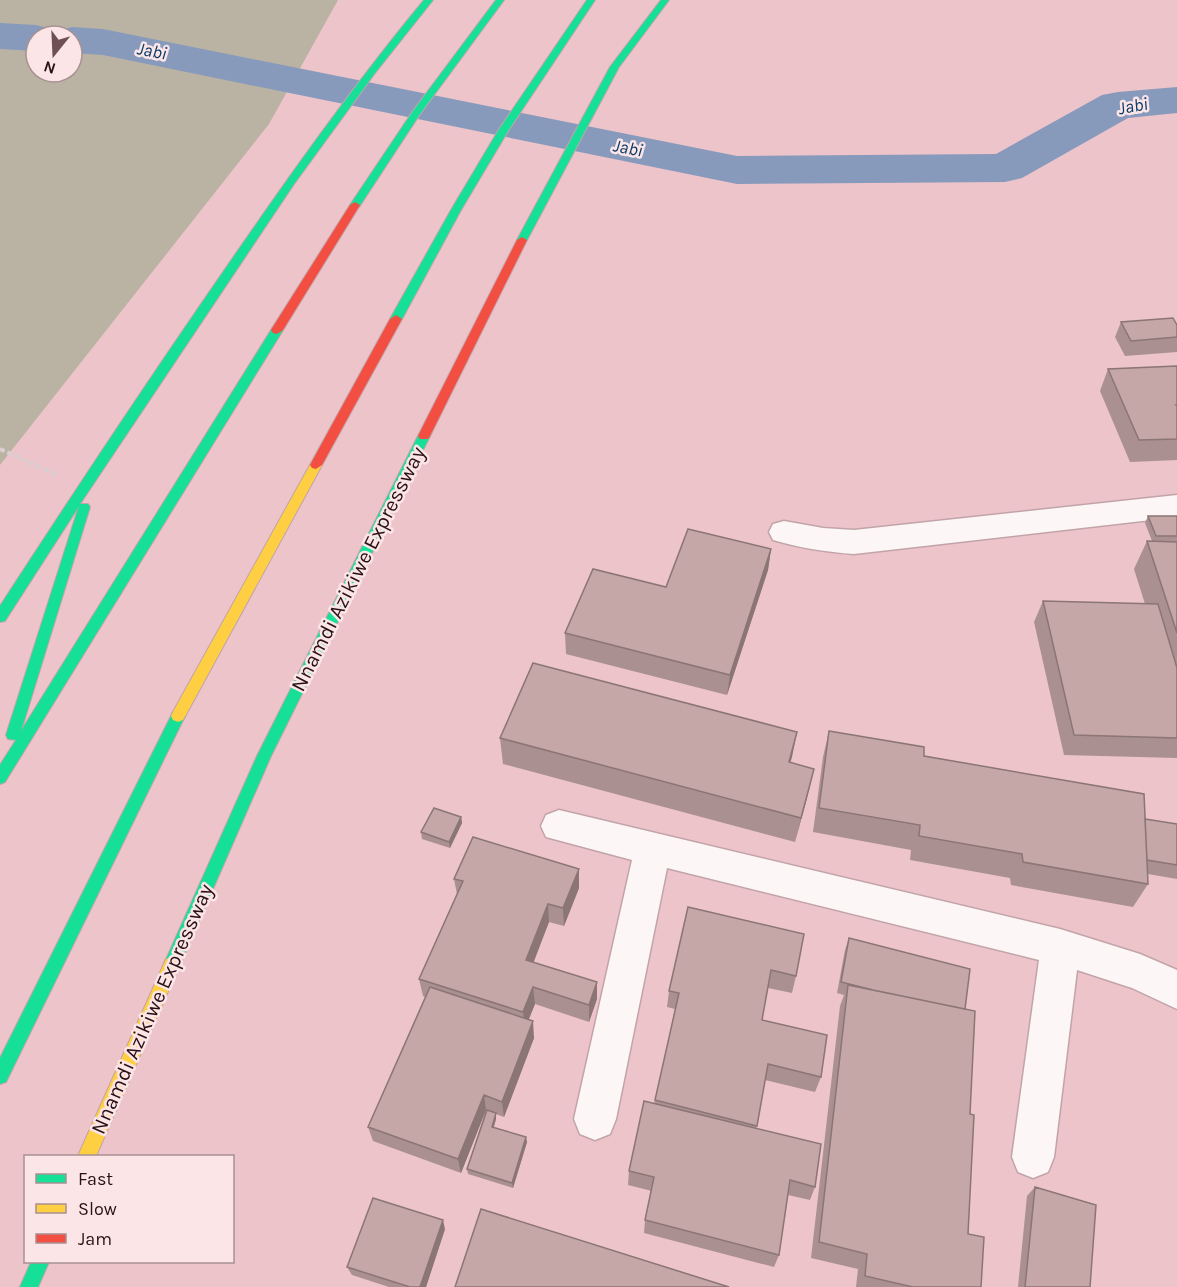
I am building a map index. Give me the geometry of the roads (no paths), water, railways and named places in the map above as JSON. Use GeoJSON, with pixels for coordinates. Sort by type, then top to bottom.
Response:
{"type":"FeatureCollection","features":[{"type":"Feature","properties":{"kind":"highway"},"geometry":{"type":"LineString","coordinates":[[0,616],[83,486],[293,175],[428,0]]}},
{"type":"Feature","properties":{"kind":"highway"},"geometry":{"type":"LineString","coordinates":[[0,777],[363,191],[469,40],[500,0]]}},
{"type":"Feature","properties":{"kind":"highway"},"geometry":{"type":"LineString","coordinates":[[0,1076],[161,747],[456,210],[553,54],[591,0]]}},
{"type":"Feature","properties":{"kind":"highway","name":"Nnamdi Azikiwe Expressway"},"geometry":{"type":"LineString","coordinates":[[87,1155],[264,756],[530,224],[615,67],[664,0]]}},
{"type":"Feature","properties":{"kind":"highway"},"geometry":{"type":"LineString","coordinates":[[0,777],[97,465]]}},
{"type":"Feature","properties":{"kind":"highway"},"geometry":{"type":"LineString","coordinates":[[29,1287],[40,1263]]}},
{"type":"Feature","properties":{"kind":"street"},"geometry":{"type":"LineString","coordinates":[[784,532],[823,540],[854,542],[1177,506]]}},
{"type":"Feature","properties":{"kind":"street"},"geometry":{"type":"LineString","coordinates":[[559,826],[1060,947],[1140,972],[1177,990]]}},
{"type":"Feature","properties":{"kind":"street"},"geometry":{"type":"LineString","coordinates":[[595,1119],[653,849]]}},
{"type":"Feature","properties":{"kind":"street"},"geometry":{"type":"LineString","coordinates":[[1032,1157],[1060,947]]}},
{"type":"Feature","properties":{"kind":"waterway","name":"Jabi"},"geometry":{"type":"LineString","coordinates":[[0,36],[24,37]]}},
{"type":"Feature","properties":{"kind":"waterway","name":"Jabi"},"geometry":{"type":"LineString","coordinates":[[84,41],[103,42],[737,170],[1005,168],[1118,105],[1177,100]]}}]}
